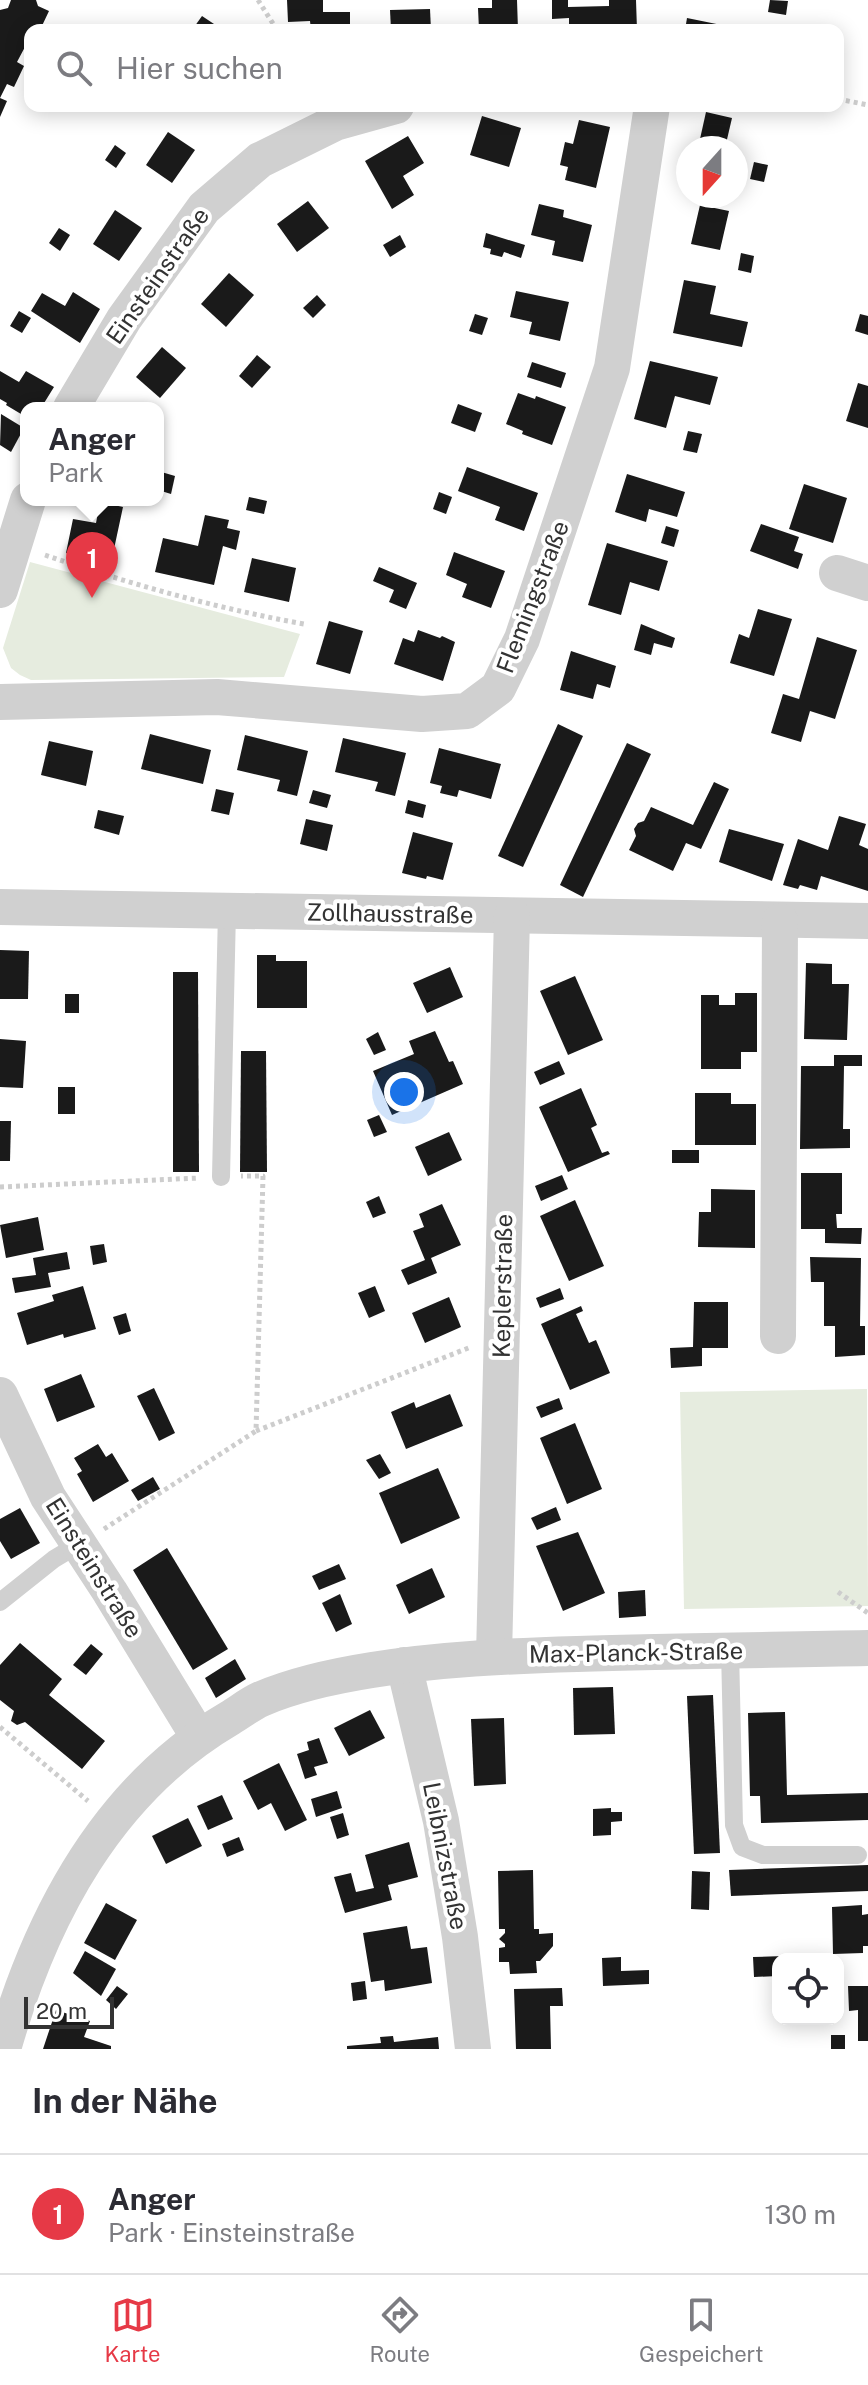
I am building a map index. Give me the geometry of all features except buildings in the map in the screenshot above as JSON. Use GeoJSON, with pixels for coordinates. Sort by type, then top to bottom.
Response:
{"type":"FeatureCollection","features":[{"type":"Feature","properties":{"kind":"street","name":"Einsteinstraße"},"geometry":{"type":"LineString","coordinates":[[75,402],[124,319],[204,208],[260,160],[335,123],[374,112]]}},
{"type":"Feature","properties":{"kind":"street","name":"Flemingstraße"},"geometry":{"type":"LineString","coordinates":[[0,702],[217,697],[422,714],[467,711],[498,688],[522,639],[612,368],[651,112]]}},
{"type":"Feature","properties":{"kind":"street"},"geometry":{"type":"LineString","coordinates":[[0,590],[26,506]]}},
{"type":"Feature","properties":{"kind":"street","name":"Zollhausstraße"},"geometry":{"type":"LineString","coordinates":[[0,907],[868,921]]}},
{"type":"Feature","properties":{"kind":"street","name":"Keplerstraße"},"geometry":{"type":"LineString","coordinates":[[494,1656],[512,916]]}},
{"type":"Feature","properties":{"kind":"street"},"geometry":{"type":"LineString","coordinates":[[778,1336],[780,921]]}},
{"type":"Feature","properties":{"kind":"street","name":"Einsteinstraße"},"geometry":{"type":"LineString","coordinates":[[0,1395],[48,1497],[198,1736]]}},
{"type":"Feature","properties":{"kind":"street","name":"Max-Planck-Straße"},"geometry":{"type":"LineString","coordinates":[[3,2049],[32,1962],[48,1925],[78,1868],[111,1821],[154,1775],[198,1736],[261,1700],[325,1678],[404,1665],[494,1656],[868,1648]]}},
{"type":"Feature","properties":{"kind":"street","name":"Leibnizstraße"},"geometry":{"type":"LineString","coordinates":[[404,1665],[441,1821],[460,1937],[473,2049]]}},
{"type":"Feature","properties":{"kind":"lane"},"geometry":{"type":"LineString","coordinates":[[221,1177],[227,911]]}},
{"type":"Feature","properties":{"kind":"lane"},"geometry":{"type":"LineString","coordinates":[[0,1602],[54,1559],[79,1544]]}},
{"type":"Feature","properties":{"kind":"lane"},"geometry":{"type":"LineString","coordinates":[[730,1650],[734,1825],[742,1847],[763,1855],[858,1855]]}},
{"type":"Feature","properties":{"kind":"path"},"geometry":{"type":"LineString","coordinates":[[258,0],[273,24]]}},
{"type":"Feature","properties":{"kind":"path"},"geometry":{"type":"LineString","coordinates":[[844,100],[868,105]]}},
{"type":"Feature","properties":{"kind":"path"},"geometry":{"type":"LineString","coordinates":[[14,545],[172,595],[256,616],[304,624]]}},
{"type":"Feature","properties":{"kind":"path"},"geometry":{"type":"LineString","coordinates":[[0,1187],[263,1176],[256,1431]]}},
{"type":"Feature","properties":{"kind":"path"},"geometry":{"type":"LineString","coordinates":[[79,1544],[256,1431],[502,1334]]}},
{"type":"Feature","properties":{"kind":"path"},"geometry":{"type":"LineString","coordinates":[[838,1592],[868,1613]]}},
{"type":"Feature","properties":{"kind":"path"},"geometry":{"type":"LineString","coordinates":[[0,1727],[111,1821]]}},
{"type":"Feature","properties":{"kind":"shaded area"},"geometry":{"type":"Polygon","coordinates":[[[30,562],[300,634],[284,677],[31,680],[11,668],[3,648],[30,562]]]}},
{"type":"Feature","properties":{"kind":"shaded area"},"geometry":{"type":"Polygon","coordinates":[[[867,1389],[868,1606],[684,1609],[680,1392],[867,1389]]]}},
{"type":"Feature","properties":{"kind":"place","name":"Anger"},"geometry":{"type":"Point","coordinates":[92,598]}}]}
